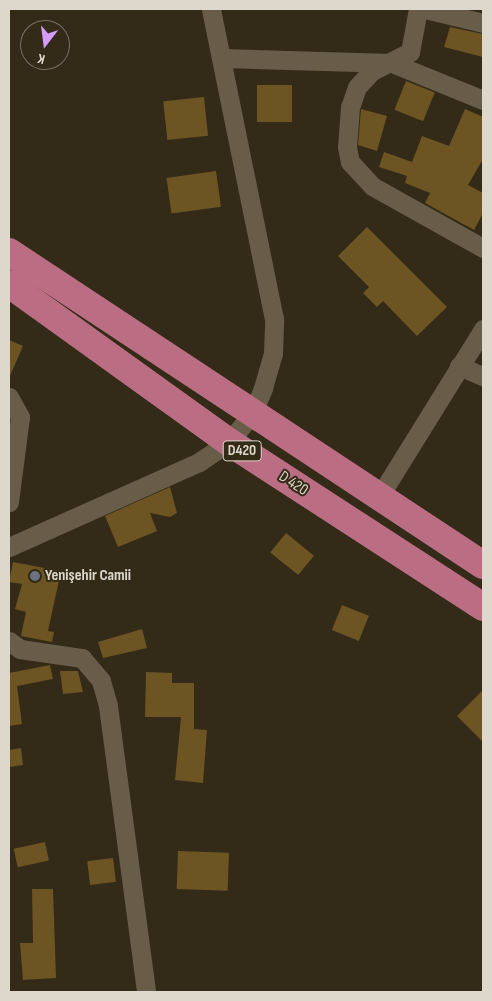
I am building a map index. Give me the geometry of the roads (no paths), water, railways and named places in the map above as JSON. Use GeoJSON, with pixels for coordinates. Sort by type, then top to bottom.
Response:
{"type":"FeatureCollection","features":[{"type":"Feature","properties":{"kind":"highway","name":"D420"},"geometry":{"type":"LineString","coordinates":[[9,252],[483,565]]}},
{"type":"Feature","properties":{"kind":"highway","name":"D 420"},"geometry":{"type":"LineString","coordinates":[[9,284],[229,442],[483,607]]}},
{"type":"Feature","properties":{"kind":"street"},"geometry":{"type":"LineString","coordinates":[[9,547],[171,476],[229,442],[253,412],[273,354],[274,319],[223,58],[211,9]]}},
{"type":"Feature","properties":{"kind":"street"},"geometry":{"type":"LineString","coordinates":[[418,9],[410,52],[372,71],[357,87],[350,107],[347,147],[350,162],[372,186],[483,248]]}},
{"type":"Feature","properties":{"kind":"street"},"geometry":{"type":"LineString","coordinates":[[425,9],[483,24]]}},
{"type":"Feature","properties":{"kind":"street"},"geometry":{"type":"LineString","coordinates":[[223,58],[392,62],[483,100]]}},
{"type":"Feature","properties":{"kind":"street"},"geometry":{"type":"LineString","coordinates":[[379,496],[483,329]]}},
{"type":"Feature","properties":{"kind":"street"},"geometry":{"type":"LineString","coordinates":[[459,366],[483,376]]}},
{"type":"Feature","properties":{"kind":"street"},"geometry":{"type":"LineString","coordinates":[[9,397],[20,417],[9,502]]}},
{"type":"Feature","properties":{"kind":"street"},"geometry":{"type":"LineString","coordinates":[[13,648],[82,658],[101,681],[108,706],[146,992]]}},
{"type":"Feature","properties":{"kind":"place","name":"Yenişehir Camii"},"geometry":{"type":"Point","coordinates":[35,576]}}]}
